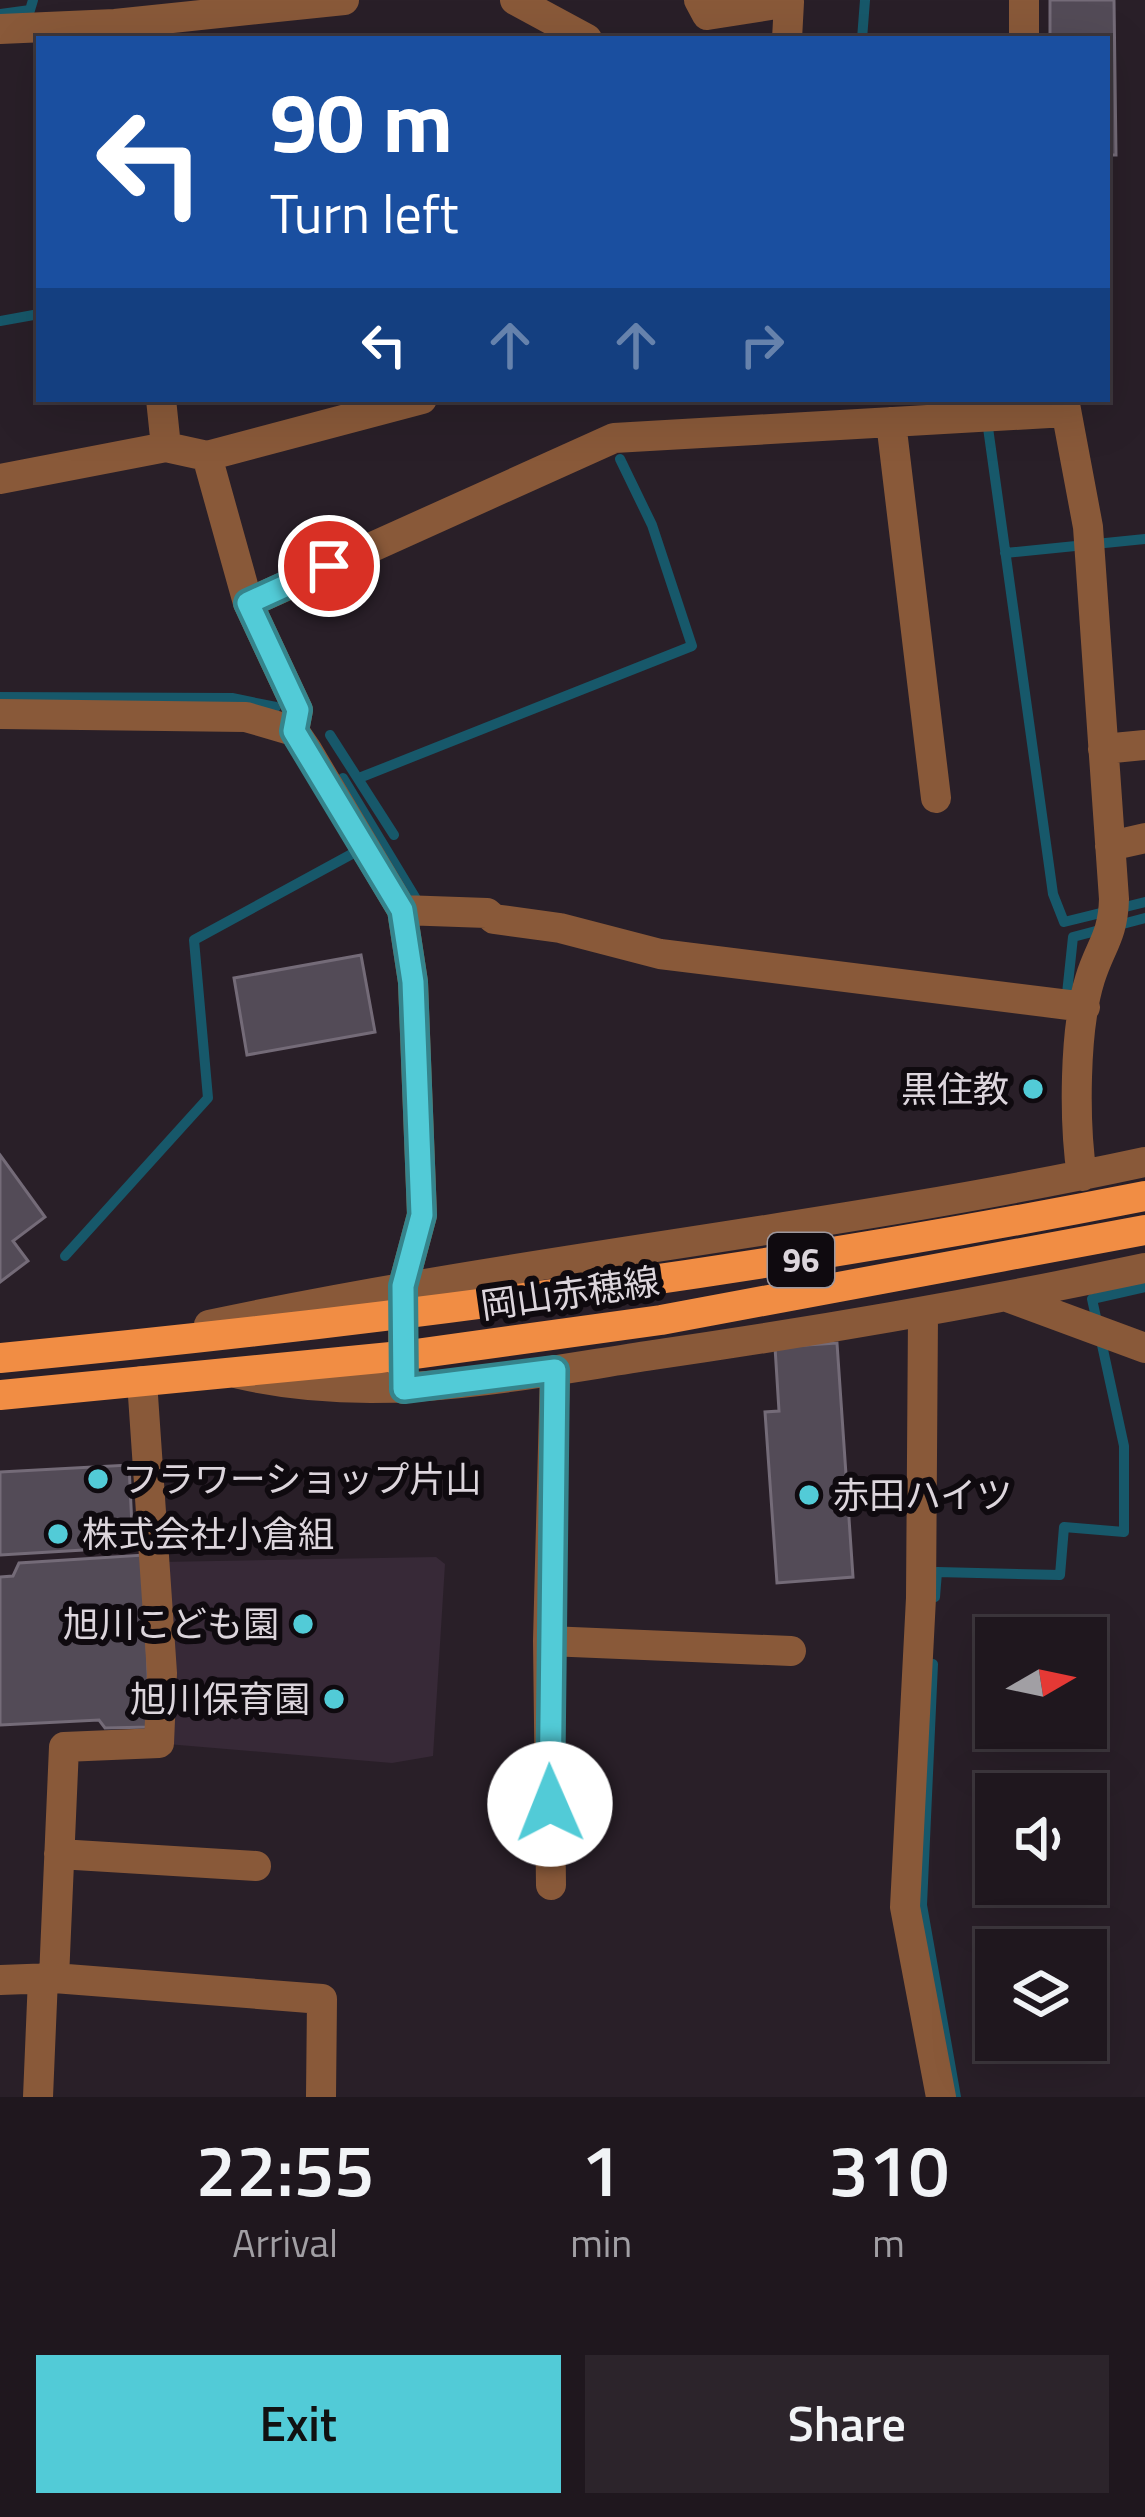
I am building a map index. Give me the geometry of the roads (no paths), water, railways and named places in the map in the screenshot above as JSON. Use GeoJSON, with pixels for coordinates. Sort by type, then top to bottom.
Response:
{"type":"FeatureCollection","features":[{"type":"Feature","properties":{"kind":"main road","name":"岡山赤穂線"},"geometry":{"type":"LineString","coordinates":[[0,1358],[402,1318],[868,1249],[1145,1196]]}},
{"type":"Feature","properties":{"kind":"main road","name":"岡山赤穂線"},"geometry":{"type":"LineString","coordinates":[[0,1395],[401,1356],[685,1316],[1145,1230]]}},
{"type":"Feature","properties":{"kind":"street"},"geometry":{"type":"LineString","coordinates":[[0,29],[116,31],[344,0]]}},
{"type":"Feature","properties":{"kind":"street"},"geometry":{"type":"LineString","coordinates":[[515,0],[581,36]]}},
{"type":"Feature","properties":{"kind":"street"},"geometry":{"type":"LineString","coordinates":[[698,0],[707,15],[744,5],[789,2],[787,36]]}},
{"type":"Feature","properties":{"kind":"street"},"geometry":{"type":"LineString","coordinates":[[1024,0],[1024,36]]}},
{"type":"Feature","properties":{"kind":"street"},"geometry":{"type":"LineString","coordinates":[[161,402],[166,447]]}},
{"type":"Feature","properties":{"kind":"street"},"geometry":{"type":"LineString","coordinates":[[0,479],[166,447],[207,456],[381,405]]}},
{"type":"Feature","properties":{"kind":"street"},"geometry":{"type":"LineString","coordinates":[[248,603],[614,438],[986,417],[1065,406],[1089,545],[1114,899],[1113,932],[1072,1006],[1082,1176]]}},
{"type":"Feature","properties":{"kind":"street"},"geometry":{"type":"LineString","coordinates":[[892,422],[936,798]]}},
{"type":"Feature","properties":{"kind":"street"},"geometry":{"type":"LineString","coordinates":[[207,456],[248,603],[298,710],[294,731]]}},
{"type":"Feature","properties":{"kind":"street"},"geometry":{"type":"LineString","coordinates":[[0,714],[216,714],[275,722],[294,731],[365,847],[416,910],[413,982],[422,1215],[403,1286],[404,1389]]}},
{"type":"Feature","properties":{"kind":"street"},"geometry":{"type":"LineString","coordinates":[[1103,749],[1145,745]]}},
{"type":"Feature","properties":{"kind":"street"},"geometry":{"type":"LineString","coordinates":[[1110,846],[1145,838]]}},
{"type":"Feature","properties":{"kind":"street"},"geometry":{"type":"LineString","coordinates":[[416,910],[487,913],[494,919],[560,928],[660,954],[1072,1006]]}},
{"type":"Feature","properties":{"kind":"street"},"geometry":{"type":"LineString","coordinates":[[103,1348],[403,1286],[1145,1162]]}},
{"type":"Feature","properties":{"kind":"street"},"geometry":{"type":"LineString","coordinates":[[229,1372],[299,1388],[404,1389],[923,1315],[1145,1268]]}},
{"type":"Feature","properties":{"kind":"street"},"geometry":{"type":"LineString","coordinates":[[1007,1298],[1145,1348]]}},
{"type":"Feature","properties":{"kind":"street"},"geometry":{"type":"LineString","coordinates":[[923,1315],[921,1598],[905,1907],[941,2097]]}},
{"type":"Feature","properties":{"kind":"street"},"geometry":{"type":"LineString","coordinates":[[550,1885],[548,1641],[555,1370]]}},
{"type":"Feature","properties":{"kind":"street"},"geometry":{"type":"LineString","coordinates":[[38,2097],[64,1747],[160,1743],[162,1673],[142,1381]]}},
{"type":"Feature","properties":{"kind":"street"},"geometry":{"type":"LineString","coordinates":[[548,1641],[791,1651]]}},
{"type":"Feature","properties":{"kind":"street"},"geometry":{"type":"LineString","coordinates":[[59,1854],[256,1866]]}},
{"type":"Feature","properties":{"kind":"street"},"geometry":{"type":"LineString","coordinates":[[0,1980],[48,1978],[322,1999],[321,2097]]}},
{"type":"Feature","properties":{"kind":"waterway"},"geometry":{"type":"LineString","coordinates":[[0,14],[30,10],[33,0]]}},
{"type":"Feature","properties":{"kind":"waterway"},"geometry":{"type":"LineString","coordinates":[[862,36],[865,0]]}},
{"type":"Feature","properties":{"kind":"waterway"},"geometry":{"type":"LineString","coordinates":[[0,321],[36,315]]}},
{"type":"Feature","properties":{"kind":"waterway"},"geometry":{"type":"LineString","coordinates":[[984,402],[1053,894],[1064,922],[1145,902]]}},
{"type":"Feature","properties":{"kind":"waterway"},"geometry":{"type":"LineString","coordinates":[[359,778],[692,646],[652,525],[620,459]]}},
{"type":"Feature","properties":{"kind":"waterway"},"geometry":{"type":"LineString","coordinates":[[1005,553],[1145,539]]}},
{"type":"Feature","properties":{"kind":"waterway"},"geometry":{"type":"LineString","coordinates":[[0,697],[232,698],[276,707]]}},
{"type":"Feature","properties":{"kind":"waterway"},"geometry":{"type":"LineString","coordinates":[[330,735],[394,835]]}},
{"type":"Feature","properties":{"kind":"waterway"},"geometry":{"type":"LineString","coordinates":[[343,778],[421,907]]}},
{"type":"Feature","properties":{"kind":"waterway"},"geometry":{"type":"LineString","coordinates":[[65,1256],[208,1098],[194,940],[361,849]]}},
{"type":"Feature","properties":{"kind":"waterway"},"geometry":{"type":"LineString","coordinates":[[1066,1003],[1073,937],[1145,918]]}},
{"type":"Feature","properties":{"kind":"waterway"},"geometry":{"type":"LineString","coordinates":[[935,1597],[937,1572],[1060,1575],[1064,1527],[1124,1532],[1124,1446],[1092,1299],[1145,1287]]}},
{"type":"Feature","properties":{"kind":"waterway"},"geometry":{"type":"LineString","coordinates":[[933,1664],[922,1905],[956,2097]]}},
{"type":"Feature","properties":{"kind":"place","name":"黒住教"},"geometry":{"type":"Point","coordinates":[1033,1089]}},
{"type":"Feature","properties":{"kind":"place","name":"フラワーショップ片山"},"geometry":{"type":"Point","coordinates":[98,1479]}},
{"type":"Feature","properties":{"kind":"place","name":"赤田ハイツ"},"geometry":{"type":"Point","coordinates":[809,1495]}},
{"type":"Feature","properties":{"kind":"place","name":"株式会社小倉組"},"geometry":{"type":"Point","coordinates":[58,1534]}},
{"type":"Feature","properties":{"kind":"place","name":"旭川こども園"},"geometry":{"type":"Point","coordinates":[303,1624]}},
{"type":"Feature","properties":{"kind":"place","name":"旭川保育園"},"geometry":{"type":"Point","coordinates":[334,1699]}}]}
